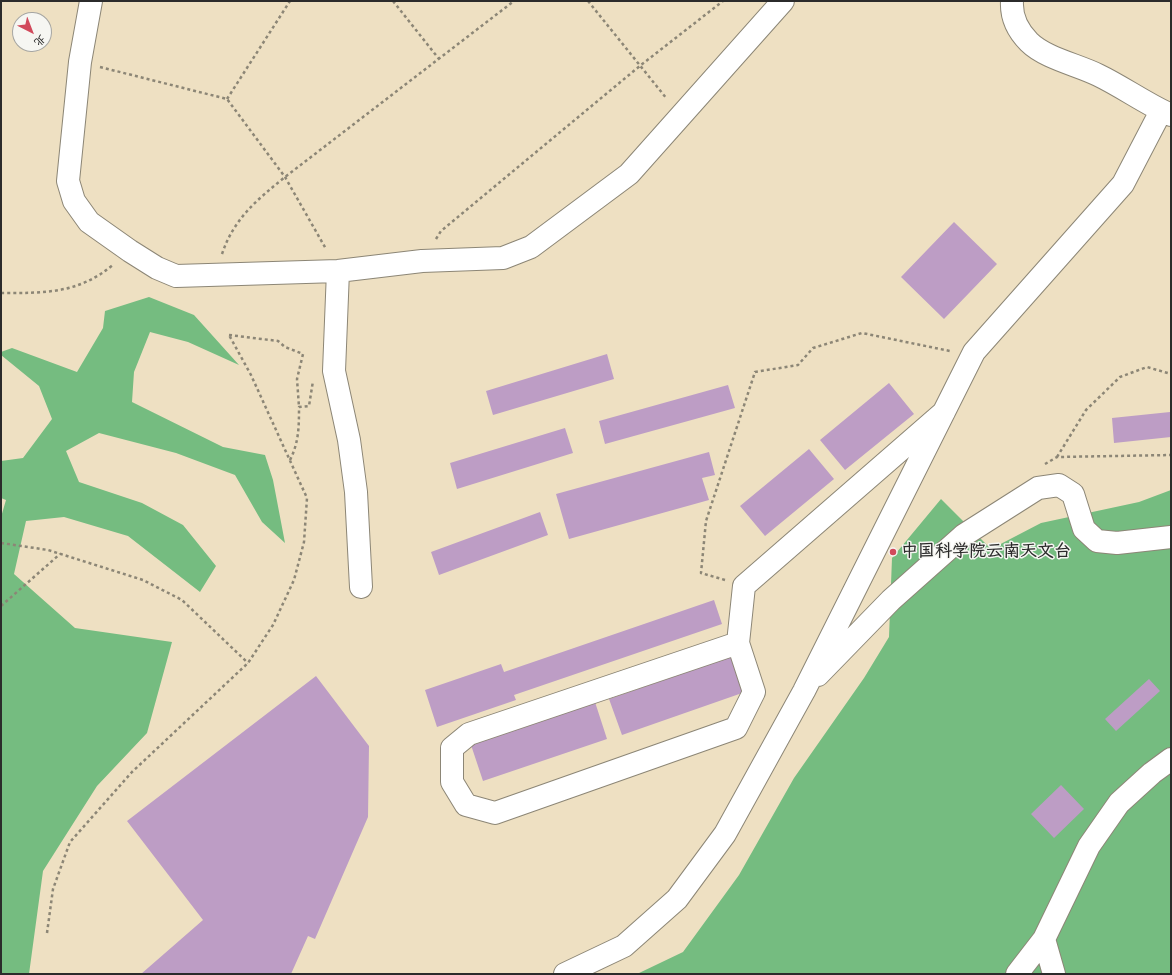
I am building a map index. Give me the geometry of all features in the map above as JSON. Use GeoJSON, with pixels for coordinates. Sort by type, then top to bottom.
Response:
{"type":"FeatureCollection","features":[{"type":"Feature","properties":{"kind":"street"},"geometry":{"type":"LineString","coordinates":[[91,1],[80,62],[68,181],[74,201],[90,222],[156,268],[176,276],[338,271],[422,262],[503,258],[531,247],[629,174],[782,1]]}},
{"type":"Feature","properties":{"kind":"street"},"geometry":{"type":"LineString","coordinates":[[566,974],[624,946],[677,899],[725,834],[804,690],[974,352],[1123,184],[1166,113],[1099,75],[1041,51],[1030,42],[1019,29],[1014,19],[1012,1]]}},
{"type":"Feature","properties":{"kind":"street"},"geometry":{"type":"LineString","coordinates":[[338,271],[334,371],[349,440],[356,492],[361,587]]}},
{"type":"Feature","properties":{"kind":"street"},"geometry":{"type":"LineString","coordinates":[[738,643],[468,734],[452,748],[452,782],[466,805],[494,813],[736,728],[754,692],[738,643],[744,586],[944,412]]}},
{"type":"Feature","properties":{"kind":"street"},"geometry":{"type":"LineString","coordinates":[[804,690],[891,600],[964,535],[1038,488],[1059,485],[1073,494],[1084,529],[1097,541],[1117,543],[1171,537]]}},
{"type":"Feature","properties":{"kind":"street"},"geometry":{"type":"LineString","coordinates":[[1017,974],[1044,938],[1089,846],[1118,803],[1152,773],[1171,759]]}},
{"type":"Feature","properties":{"kind":"street"},"geometry":{"type":"LineString","coordinates":[[1044,938],[1054,974]]}},
{"type":"Feature","properties":{"kind":"path"},"geometry":{"type":"LineString","coordinates":[[227,99],[290,1]]}},
{"type":"Feature","properties":{"kind":"path"},"geometry":{"type":"LineString","coordinates":[[393,1],[439,59]]}},
{"type":"Feature","properties":{"kind":"path"},"geometry":{"type":"LineString","coordinates":[[216,274],[226,240],[249,207],[285,176],[514,1]]}},
{"type":"Feature","properties":{"kind":"path"},"geometry":{"type":"LineString","coordinates":[[588,1],[641,65],[681,117]]}},
{"type":"Feature","properties":{"kind":"path"},"geometry":{"type":"LineString","coordinates":[[422,262],[441,231],[641,65],[723,1]]}},
{"type":"Feature","properties":{"kind":"path"},"geometry":{"type":"LineString","coordinates":[[80,62],[227,99],[285,176],[338,271]]}},
{"type":"Feature","properties":{"kind":"path"},"geometry":{"type":"LineString","coordinates":[[1,293],[48,292],[83,284],[107,270],[130,251]]}},
{"type":"Feature","properties":{"kind":"path"},"geometry":{"type":"LineString","coordinates":[[744,586],[701,572],[706,521],[756,372],[798,366],[813,348],[862,333],[943,351],[974,352]]}},
{"type":"Feature","properties":{"kind":"path"},"geometry":{"type":"LineString","coordinates":[[47,933],[53,889],[70,842],[132,772],[248,663],[274,625],[294,580],[304,542],[307,498],[290,461],[251,375],[229,335],[278,341],[285,347],[303,354],[297,379],[300,430],[296,448],[290,461]]}},
{"type":"Feature","properties":{"kind":"path"},"geometry":{"type":"LineString","coordinates":[[1057,457],[1086,410],[1120,377],[1147,367],[1171,374]]}},
{"type":"Feature","properties":{"kind":"path"},"geometry":{"type":"LineString","coordinates":[[299,407],[309,406],[314,374]]}},
{"type":"Feature","properties":{"kind":"path"},"geometry":{"type":"LineString","coordinates":[[1,543],[12,543],[60,554],[143,580],[182,600],[248,663]]}},
{"type":"Feature","properties":{"kind":"path"},"geometry":{"type":"LineString","coordinates":[[1,606],[60,554]]}},
{"type":"Feature","properties":{"kind":"green space"},"geometry":{"type":"Polygon","coordinates":[[[149,297],[194,315],[239,365],[188,342],[150,332],[134,372],[132,402],[223,447],[265,455],[273,480],[285,543],[262,522],[235,475],[176,453],[99,433],[66,451],[79,482],[142,503],[183,525],[216,566],[200,592],[128,536],[64,517],[26,521],[14,574],[75,628],[172,642],[147,733],[97,786],[43,871],[29,974],[1,974],[1,517],[6,500],[1,498],[1,461],[23,458],[52,419],[39,386],[1,355],[1,352],[12,348],[77,372],[103,328],[105,311],[149,297]]]}},
{"type":"Feature","properties":{"kind":"green space"},"geometry":{"type":"Polygon","coordinates":[[[1171,490],[1171,974],[637,974],[683,952],[739,875],[794,778],[864,678],[889,637],[892,558],[941,499],[991,549],[1041,523],[1139,502],[1171,490]]]}},
{"type":"Feature","properties":{"kind":"building"},"geometry":{"type":"Polygon","coordinates":[[[954,222],[997,264],[944,319],[901,277],[954,222]]]}},
{"type":"Feature","properties":{"kind":"building"},"geometry":{"type":"Polygon","coordinates":[[[607,354],[614,379],[493,415],[486,391],[607,354]]]}},
{"type":"Feature","properties":{"kind":"building"},"geometry":{"type":"Polygon","coordinates":[[[889,383],[914,414],[845,470],[820,440],[889,383]]]}},
{"type":"Feature","properties":{"kind":"building"},"geometry":{"type":"Polygon","coordinates":[[[728,385],[735,408],[605,444],[599,421],[728,385]]]}},
{"type":"Feature","properties":{"kind":"building"},"geometry":{"type":"Polygon","coordinates":[[[1170,412],[1171,437],[1114,443],[1112,418],[1170,412]]]}},
{"type":"Feature","properties":{"kind":"building"},"geometry":{"type":"Polygon","coordinates":[[[565,428],[573,453],[457,489],[450,463],[565,428]]]}},
{"type":"Feature","properties":{"kind":"building"},"geometry":{"type":"Polygon","coordinates":[[[809,449],[834,479],[765,536],[740,506],[809,449]]]}},
{"type":"Feature","properties":{"kind":"building"},"geometry":{"type":"Polygon","coordinates":[[[709,452],[715,475],[702,478],[709,500],[569,539],[556,494],[709,452]]]}},
{"type":"Feature","properties":{"kind":"building"},"geometry":{"type":"Polygon","coordinates":[[[540,512],[548,535],[439,575],[431,552],[540,512]]]}},
{"type":"Feature","properties":{"kind":"building"},"geometry":{"type":"Polygon","coordinates":[[[714,600],[722,624],[514,695],[516,700],[437,727],[425,690],[501,664],[504,672],[714,600]]]}},
{"type":"Feature","properties":{"kind":"building"},"geometry":{"type":"Polygon","coordinates":[[[733,656],[745,692],[622,735],[609,699],[733,656]]]}},
{"type":"Feature","properties":{"kind":"building"},"geometry":{"type":"Polygon","coordinates":[[[316,676],[369,746],[368,817],[315,939],[308,936],[291,974],[141,974],[203,920],[127,821],[316,676]]]}},
{"type":"Feature","properties":{"kind":"building"},"geometry":{"type":"Polygon","coordinates":[[[1149,679],[1160,691],[1116,731],[1105,719],[1149,679]]]}},
{"type":"Feature","properties":{"kind":"building"},"geometry":{"type":"Polygon","coordinates":[[[595,702],[607,739],[483,781],[471,745],[595,702]]]}},
{"type":"Feature","properties":{"kind":"building"},"geometry":{"type":"Polygon","coordinates":[[[1061,785],[1084,809],[1054,838],[1031,814],[1061,785]]]}},
{"type":"Feature","properties":{"kind":"place","name":"中国科学院云南天文台"},"geometry":{"type":"Point","coordinates":[893,552]}}]}
